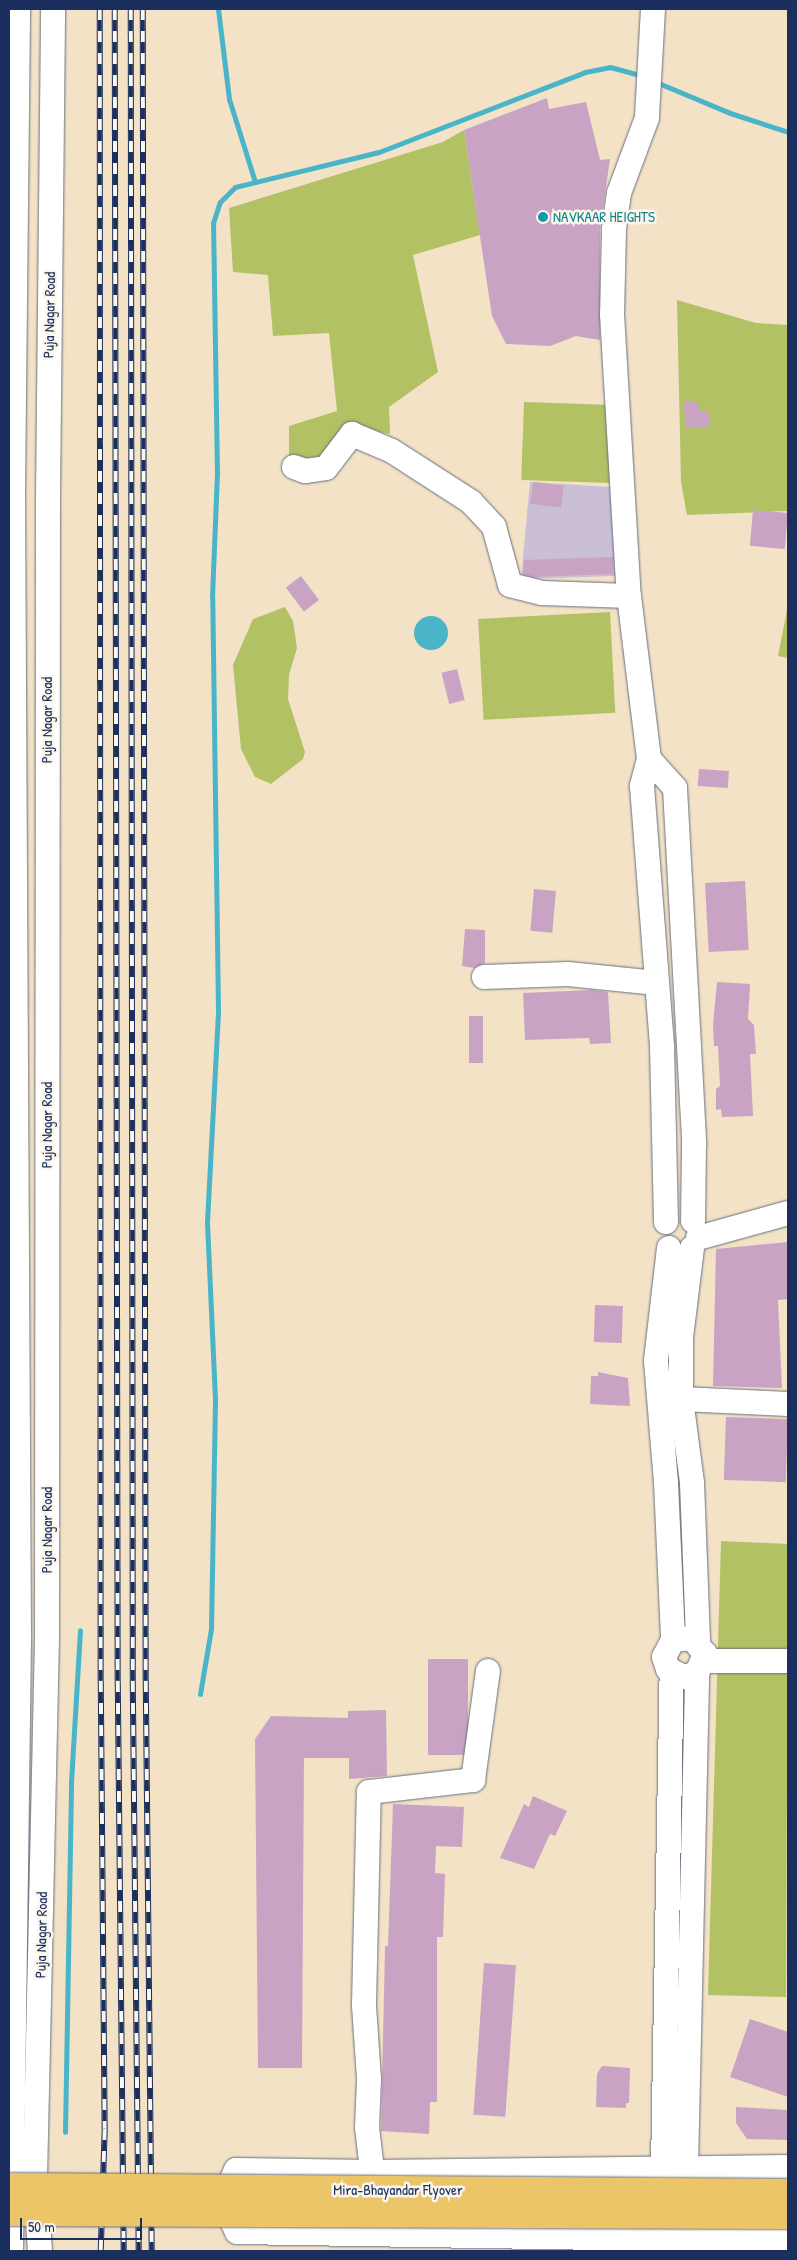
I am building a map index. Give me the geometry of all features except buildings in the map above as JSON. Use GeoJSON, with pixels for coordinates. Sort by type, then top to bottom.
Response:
{"type":"FeatureCollection","features":[{"type":"Feature","properties":{"kind":"main road","name":"Mira-Bhayandar Flyover"},"geometry":{"type":"LineString","coordinates":[[9,2171],[788,2193]]}},
{"type":"Feature","properties":{"kind":"main road","name":"Mira-Bhayandar Flyover"},"geometry":{"type":"LineString","coordinates":[[9,2212],[788,2215]]}},
{"type":"Feature","properties":{"kind":"street","name":"Puja Nagar Road"},"geometry":{"type":"LineString","coordinates":[[10,2245],[14,1638],[11,492],[18,9]]}},
{"type":"Feature","properties":{"kind":"street","name":"Puja Nagar Road"},"geometry":{"type":"LineString","coordinates":[[40,2246],[36,2163],[47,1637],[48,496],[52,9]]}},
{"type":"Feature","properties":{"kind":"street"},"geometry":{"type":"LineString","coordinates":[[654,9],[647,118],[618,193],[614,229],[612,314],[629,596],[649,759],[642,786],[645,845],[662,1046],[666,1222],[682,1216],[688,1239],[656,1361],[666,1484],[673,1640],[664,1657],[672,1673],[675,2168]]}},
{"type":"Feature","properties":{"kind":"street"},"geometry":{"type":"LineString","coordinates":[[294,467],[306,471],[326,468],[352,434],[392,451],[471,502],[494,527],[510,585],[542,593],[629,596]]}},
{"type":"Feature","properties":{"kind":"street"},"geometry":{"type":"LineString","coordinates":[[11,492],[48,496]]}},
{"type":"Feature","properties":{"kind":"street"},"geometry":{"type":"LineString","coordinates":[[649,759],[675,788],[690,1046],[688,1239],[681,1338],[681,1399],[692,1483],[700,1658],[675,2168]]}},
{"type":"Feature","properties":{"kind":"street"},"geometry":{"type":"LineString","coordinates":[[645,845],[679,846]]}},
{"type":"Feature","properties":{"kind":"street"},"geometry":{"type":"LineString","coordinates":[[484,976],[568,974],[657,983]]}},
{"type":"Feature","properties":{"kind":"street"},"geometry":{"type":"LineString","coordinates":[[662,1046],[690,1046]]}},
{"type":"Feature","properties":{"kind":"street"},"geometry":{"type":"LineString","coordinates":[[688,1239],[788,1213]]}},
{"type":"Feature","properties":{"kind":"street"},"geometry":{"type":"LineString","coordinates":[[13,1264],[47,1264]]}},
{"type":"Feature","properties":{"kind":"street"},"geometry":{"type":"LineString","coordinates":[[681,1399],[788,1404]]}},
{"type":"Feature","properties":{"kind":"street"},"geometry":{"type":"LineString","coordinates":[[666,1484],[692,1483]]}},
{"type":"Feature","properties":{"kind":"street"},"geometry":{"type":"LineString","coordinates":[[14,1638],[47,1637]]}},
{"type":"Feature","properties":{"kind":"street"},"geometry":{"type":"LineString","coordinates":[[673,1640],[684,1637],[700,1658]]}},
{"type":"Feature","properties":{"kind":"street"},"geometry":{"type":"LineString","coordinates":[[700,1658],[788,1661]]}},
{"type":"Feature","properties":{"kind":"street"},"geometry":{"type":"LineString","coordinates":[[672,1673],[684,1677],[700,1658]]}},
{"type":"Feature","properties":{"kind":"street"},"geometry":{"type":"LineString","coordinates":[[379,2234],[367,2127],[368,2079],[364,2005],[369,1792],[473,1780],[488,1671]]}},
{"type":"Feature","properties":{"kind":"street"},"geometry":{"type":"LineString","coordinates":[[9,2171],[36,2163]]}},
{"type":"Feature","properties":{"kind":"street"},"geometry":{"type":"LineString","coordinates":[[788,2167],[471,2169],[372,2172],[236,2170],[222,2201],[237,2232],[468,2234],[647,2245],[730,2246],[788,2241]]}},
{"type":"Feature","properties":{"kind":"street"},"geometry":{"type":"LineString","coordinates":[[468,2234],[471,2169]]}},
{"type":"Feature","properties":{"kind":"street"},"geometry":{"type":"LineString","coordinates":[[10,2245],[40,2246]]}},
{"type":"Feature","properties":{"kind":"shaded area"},"geometry":{"type":"Polygon","coordinates":[[[530,482],[610,487],[617,576],[521,579],[530,482]]]}},
{"type":"Feature","properties":{"kind":"green space"},"geometry":{"type":"Polygon","coordinates":[[[464,130],[480,235],[413,255],[438,372],[389,407],[390,434],[354,427],[315,461],[289,457],[289,426],[337,411],[329,333],[273,336],[268,275],[233,272],[229,208],[443,142],[464,130]]]}},
{"type":"Feature","properties":{"kind":"green space"},"geometry":{"type":"Polygon","coordinates":[[[677,300],[756,323],[788,325],[788,511],[687,515],[681,482],[677,300]]]}},
{"type":"Feature","properties":{"kind":"green space"},"geometry":{"type":"Polygon","coordinates":[[[524,402],[613,405],[610,483],[521,480],[524,402]]]}},
{"type":"Feature","properties":{"kind":"green space"},"geometry":{"type":"Polygon","coordinates":[[[788,605],[788,658],[778,656],[788,605]]]}},
{"type":"Feature","properties":{"kind":"green space"},"geometry":{"type":"Polygon","coordinates":[[[285,607],[293,621],[297,648],[289,675],[288,699],[305,752],[303,759],[271,784],[255,777],[241,749],[233,665],[253,619],[285,607]]]}},
{"type":"Feature","properties":{"kind":"green space"},"geometry":{"type":"Polygon","coordinates":[[[610,612],[615,713],[483,720],[478,619],[610,612]]]}},
{"type":"Feature","properties":{"kind":"green space"},"geometry":{"type":"Polygon","coordinates":[[[721,1541],[788,1544],[786,1997],[708,1995],[721,1541]]]}},
{"type":"Feature","properties":{"kind":"water"},"geometry":{"type":"Polygon","coordinates":[[[431,616],[438,617],[443,621],[447,626],[447,640],[443,645],[438,649],[431,650],[424,649],[419,645],[415,640],[414,633],[415,626],[419,621],[424,617],[431,616]]]}},
{"type":"Feature","properties":{"kind":"waterway"},"geometry":{"type":"LineString","coordinates":[[218,9],[229,99],[255,182]]}},
{"type":"Feature","properties":{"kind":"waterway"},"geometry":{"type":"LineString","coordinates":[[200,1694],[211,1629],[215,1399],[207,1222],[218,1010],[212,597],[217,474],[213,223],[220,202],[235,187],[379,152],[585,72],[610,67],[643,76]]}},
{"type":"Feature","properties":{"kind":"waterway"},"geometry":{"type":"LineString","coordinates":[[656,82],[730,113],[788,132]]}},
{"type":"Feature","properties":{"kind":"waterway"},"geometry":{"type":"LineString","coordinates":[[65,2132],[71,1782],[80,1630]]}},
{"type":"Feature","properties":{"kind":"railway"},"geometry":{"type":"LineString","coordinates":[[100,9],[101,1681],[105,2129],[101,2251]]}},
{"type":"Feature","properties":{"kind":"railway"},"geometry":{"type":"LineString","coordinates":[[115,9],[118,1681],[124,2251]]}},
{"type":"Feature","properties":{"kind":"railway"},"geometry":{"type":"LineString","coordinates":[[131,9],[133,1681],[139,2251]]}},
{"type":"Feature","properties":{"kind":"railway"},"geometry":{"type":"LineString","coordinates":[[143,9],[146,1681],[152,2251]]}},
{"type":"Feature","properties":{"kind":"place","name":"NAVKAAR HEIGHTS"},"geometry":{"type":"Point","coordinates":[543,217]}}]}
